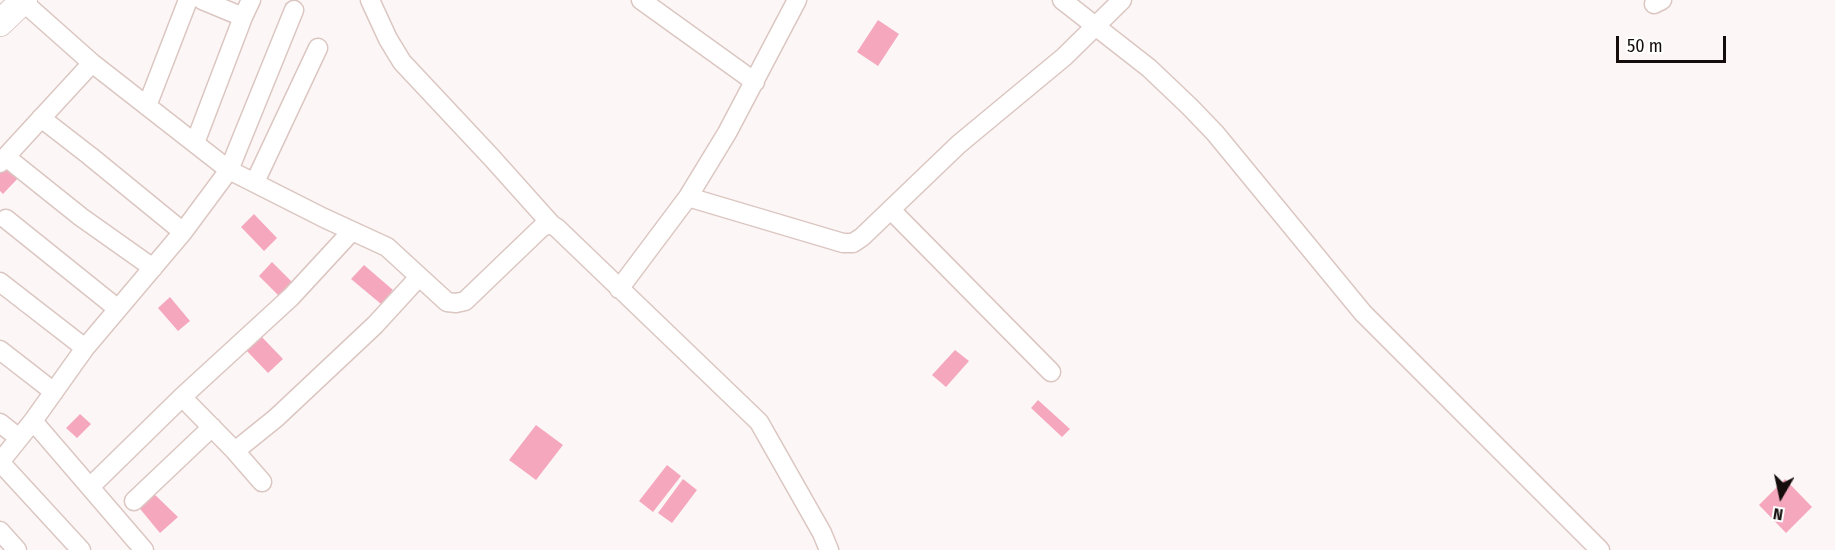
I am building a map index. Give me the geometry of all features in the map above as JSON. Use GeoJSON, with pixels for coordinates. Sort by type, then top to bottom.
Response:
{"type":"FeatureCollection","features":[{"type":"Feature","properties":{"kind":"street"},"geometry":{"type":"LineString","coordinates":[[0,23],[22,0],[92,63],[229,170],[387,247],[447,302],[465,301],[541,228],[552,225]]}},
{"type":"Feature","properties":{"kind":"street"},"geometry":{"type":"LineString","coordinates":[[147,106],[188,0]]}},
{"type":"Feature","properties":{"kind":"street"},"geometry":{"type":"LineString","coordinates":[[195,143],[247,8],[202,0]]}},
{"type":"Feature","properties":{"kind":"street"},"geometry":{"type":"LineString","coordinates":[[370,0],[388,39],[402,62],[552,225],[759,422],[822,533],[829,550]]}},
{"type":"Feature","properties":{"kind":"street"},"geometry":{"type":"LineString","coordinates":[[641,0],[755,82]]}},
{"type":"Feature","properties":{"kind":"street"},"geometry":{"type":"LineString","coordinates":[[619,289],[688,196],[727,133],[797,0]]}},
{"type":"Feature","properties":{"kind":"street"},"geometry":{"type":"LineString","coordinates":[[1062,0],[1149,68],[1190,107],[1215,133],[1364,313],[1600,550]]}},
{"type":"Feature","properties":{"kind":"street"},"geometry":{"type":"LineString","coordinates":[[688,196],[843,243],[853,243],[891,210],[959,144],[1064,57],[1122,0]]}},
{"type":"Feature","properties":{"kind":"street"},"geometry":{"type":"LineString","coordinates":[[81,550],[0,462],[33,421],[85,348],[183,232],[229,170],[294,10]]}},
{"type":"Feature","properties":{"kind":"street"},"geometry":{"type":"LineString","coordinates":[[255,182],[318,48]]}},
{"type":"Feature","properties":{"kind":"street"},"geometry":{"type":"LineString","coordinates":[[92,63],[3,160],[153,268]]}},
{"type":"Feature","properties":{"kind":"street"},"geometry":{"type":"LineString","coordinates":[[41,118],[183,232]]}},
{"type":"Feature","properties":{"kind":"street"},"geometry":{"type":"LineString","coordinates":[[891,210],[1051,372]]}},
{"type":"Feature","properties":{"kind":"street"},"geometry":{"type":"LineString","coordinates":[[6,219],[118,309]]}},
{"type":"Feature","properties":{"kind":"street"},"geometry":{"type":"LineString","coordinates":[[90,487],[182,397],[291,297],[352,231]]}},
{"type":"Feature","properties":{"kind":"street"},"geometry":{"type":"LineString","coordinates":[[235,451],[276,418],[375,325],[419,277]]}},
{"type":"Feature","properties":{"kind":"street"},"geometry":{"type":"LineString","coordinates":[[0,282],[85,348]]}},
{"type":"Feature","properties":{"kind":"street"},"geometry":{"type":"LineString","coordinates":[[0,350],[54,392]]}},
{"type":"Feature","properties":{"kind":"street"},"geometry":{"type":"LineString","coordinates":[[182,397],[262,482]]}},
{"type":"Feature","properties":{"kind":"street"},"geometry":{"type":"LineString","coordinates":[[33,421],[144,550]]}},
{"type":"Feature","properties":{"kind":"street"},"geometry":{"type":"LineString","coordinates":[[0,423],[19,438]]}},
{"type":"Feature","properties":{"kind":"street"},"geometry":{"type":"LineString","coordinates":[[134,501],[212,427]]}},
{"type":"Feature","properties":{"kind":"street"},"geometry":{"type":"LineString","coordinates":[[0,531],[17,550]]}},
{"type":"Feature","properties":{"kind":"building"},"geometry":{"type":"Polygon","coordinates":[[[878,20],[899,34],[878,66],[857,52],[878,20]]]}},
{"type":"Feature","properties":{"kind":"building"},"geometry":{"type":"Polygon","coordinates":[[[8,164],[21,175],[3,194],[0,191],[0,172],[8,164]]]}},
{"type":"Feature","properties":{"kind":"building"},"geometry":{"type":"Polygon","coordinates":[[[254,214],[277,238],[264,251],[241,227],[254,214]]]}},
{"type":"Feature","properties":{"kind":"building"},"geometry":{"type":"Polygon","coordinates":[[[272,262],[296,286],[283,300],[259,276],[272,262]]]}},
{"type":"Feature","properties":{"kind":"building"},"geometry":{"type":"Polygon","coordinates":[[[364,265],[393,290],[381,304],[351,279],[364,265]]]}},
{"type":"Feature","properties":{"kind":"building"},"geometry":{"type":"Polygon","coordinates":[[[170,297],[190,321],[178,331],[158,308],[170,297]]]}},
{"type":"Feature","properties":{"kind":"building"},"geometry":{"type":"Polygon","coordinates":[[[260,335],[283,359],[268,373],[245,349],[260,335]]]}},
{"type":"Feature","properties":{"kind":"building"},"geometry":{"type":"Polygon","coordinates":[[[955,350],[969,361],[946,387],[932,375],[955,350]]]}},
{"type":"Feature","properties":{"kind":"building"},"geometry":{"type":"Polygon","coordinates":[[[1038,400],[1070,429],[1062,437],[1031,408],[1038,400]]]}},
{"type":"Feature","properties":{"kind":"building"},"geometry":{"type":"Polygon","coordinates":[[[80,414],[91,424],[77,438],[66,428],[80,414]]]}},
{"type":"Feature","properties":{"kind":"building"},"geometry":{"type":"Polygon","coordinates":[[[536,425],[563,445],[536,480],[509,460],[536,425]]]}},
{"type":"Feature","properties":{"kind":"building"},"geometry":{"type":"Polygon","coordinates":[[[667,465],[681,476],[653,512],[639,501],[667,465]]]}},
{"type":"Feature","properties":{"kind":"building"},"geometry":{"type":"Polygon","coordinates":[[[683,479],[697,490],[672,523],[658,513],[683,479]]]}},
{"type":"Feature","properties":{"kind":"building"},"geometry":{"type":"Polygon","coordinates":[[[1785,479],[1812,507],[1786,533],[1759,505],[1785,479]]]}},
{"type":"Feature","properties":{"kind":"building"},"geometry":{"type":"Polygon","coordinates":[[[150,490],[178,517],[160,533],[136,504],[150,490]]]}}]}
